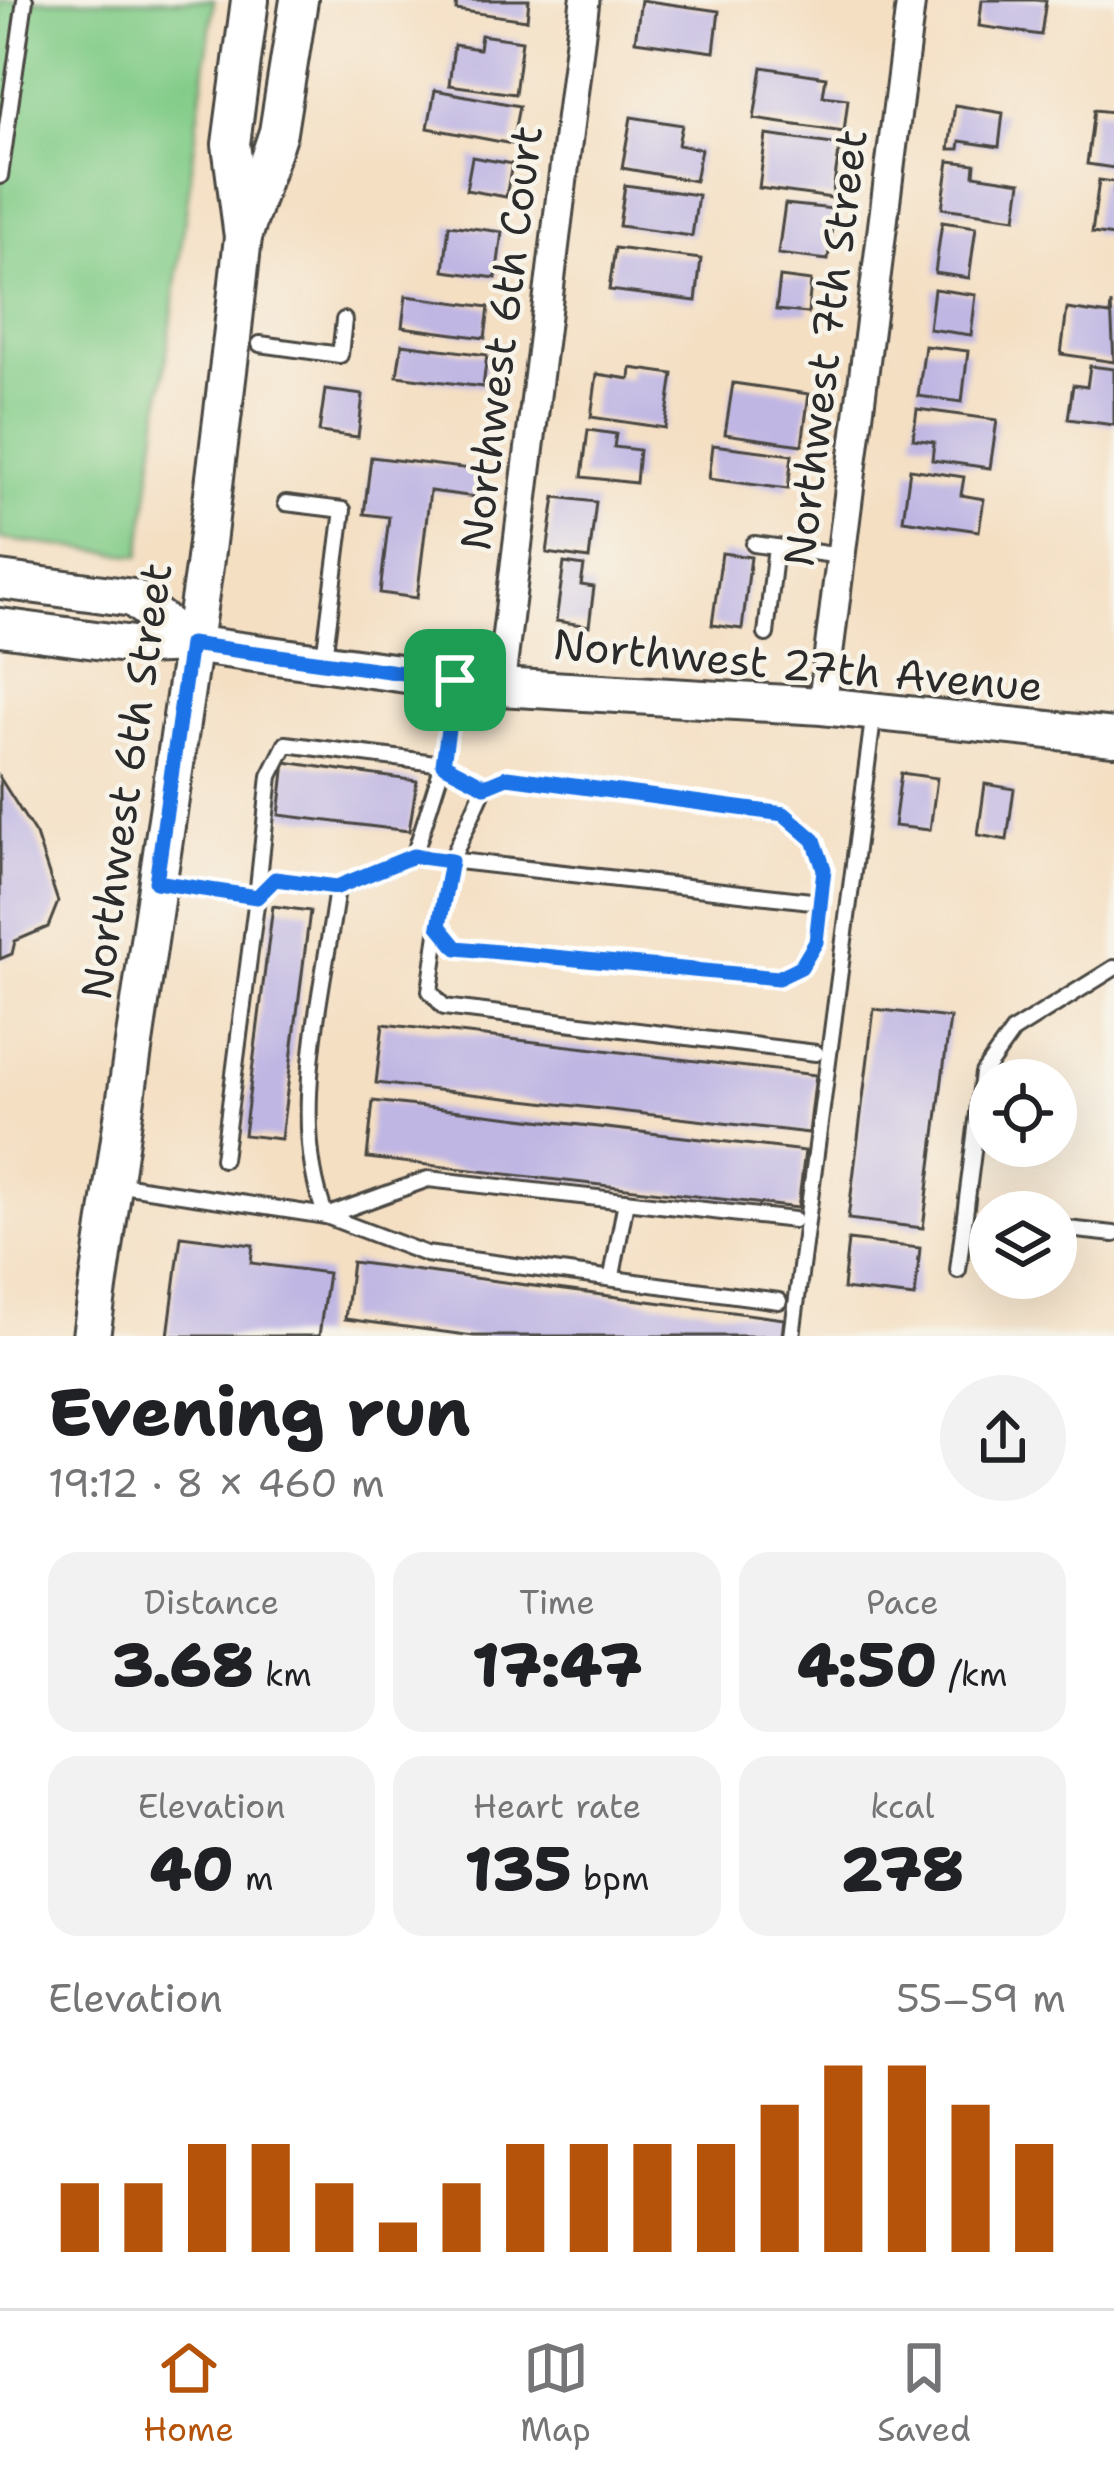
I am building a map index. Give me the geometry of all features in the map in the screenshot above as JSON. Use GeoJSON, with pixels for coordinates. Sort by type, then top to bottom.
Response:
{"type":"FeatureCollection","features":[{"type":"Feature","properties":{"kind":"street","name":"Northwest 6th Street"},"geometry":{"type":"LineString","coordinates":[[243,237],[231,144],[250,0]]}},
{"type":"Feature","properties":{"kind":"street","name":"Northwest 6th Street"},"geometry":{"type":"LineString","coordinates":[[91,1336],[204,567],[243,237],[278,132],[298,0]]}},
{"type":"Feature","properties":{"kind":"street","name":"Northwest 6th Court"},"geometry":{"type":"LineString","coordinates":[[500,686],[584,0]]}},
{"type":"Feature","properties":{"kind":"street","name":"Northwest 7th Street"},"geometry":{"type":"LineString","coordinates":[[822,706],[911,0]]}},
{"type":"Feature","properties":{"kind":"street"},"geometry":{"type":"LineString","coordinates":[[0,580],[133,598],[190,644]]}},
{"type":"Feature","properties":{"kind":"street","name":"Northwest 27th Avenue"},"geometry":{"type":"LineString","coordinates":[[0,627],[140,646],[190,644],[500,686],[822,706],[1114,737]]}},
{"type":"Feature","properties":{"kind":"lane"},"geometry":{"type":"LineString","coordinates":[[0,176],[25,0]]}},
{"type":"Feature","properties":{"kind":"lane"},"geometry":{"type":"LineString","coordinates":[[260,344],[340,355],[344,320]]}},
{"type":"Feature","properties":{"kind":"lane"},"geometry":{"type":"LineString","coordinates":[[286,502],[343,510],[323,663]]}},
{"type":"Feature","properties":{"kind":"lane"},"geometry":{"type":"LineString","coordinates":[[754,544],[841,556]]}},
{"type":"Feature","properties":{"kind":"lane"},"geometry":{"type":"LineString","coordinates":[[766,634],[776,547]]}},
{"type":"Feature","properties":{"kind":"lane"},"geometry":{"type":"LineString","coordinates":[[413,856],[443,764],[455,680]]}},
{"type":"Feature","properties":{"kind":"lane"},"geometry":{"type":"LineString","coordinates":[[792,1336],[874,712]]}},
{"type":"Feature","properties":{"kind":"lane"},"geometry":{"type":"LineString","coordinates":[[223,1159],[270,776],[286,744],[443,764],[485,786]]}},
{"type":"Feature","properties":{"kind":"lane"},"geometry":{"type":"LineString","coordinates":[[439,926],[457,948],[778,978],[801,967],[816,942],[824,869],[814,840],[784,814],[507,777],[485,786],[451,861],[439,926],[430,991],[444,1006],[816,1053]]}},
{"type":"Feature","properties":{"kind":"lane"},"geometry":{"type":"LineString","coordinates":[[257,897],[275,879],[337,887],[413,856],[820,902]]}},
{"type":"Feature","properties":{"kind":"lane"},"geometry":{"type":"LineString","coordinates":[[156,882],[257,897]]}},
{"type":"Feature","properties":{"kind":"lane"},"geometry":{"type":"LineString","coordinates":[[326,1216],[312,1183],[307,1116],[337,887]]}},
{"type":"Feature","properties":{"kind":"lane"},"geometry":{"type":"LineString","coordinates":[[958,1270],[983,1072],[1012,1031],[1114,968]]}},
{"type":"Feature","properties":{"kind":"lane"},"geometry":{"type":"LineString","coordinates":[[326,1216],[428,1178],[794,1220]]}},
{"type":"Feature","properties":{"kind":"lane"},"geometry":{"type":"LineString","coordinates":[[112,1184],[326,1216],[425,1254],[779,1301]]}},
{"type":"Feature","properties":{"kind":"lane"},"geometry":{"type":"LineString","coordinates":[[612,1276],[626,1201]]}},
{"type":"Feature","properties":{"kind":"lane"},"geometry":{"type":"LineString","coordinates":[[1077,1230],[1114,1234]]}},
{"type":"Feature","properties":{"kind":"green space"},"geometry":{"type":"Polygon","coordinates":[[[0,0],[214,0],[140,556],[0,539],[0,0]]]}},
{"type":"Feature","properties":{"kind":"building"},"geometry":{"type":"Polygon","coordinates":[[[457,0],[529,0],[527,20],[456,10],[457,0]]]}},
{"type":"Feature","properties":{"kind":"building"},"geometry":{"type":"Polygon","coordinates":[[[641,0],[719,11],[714,52],[635,41],[641,0]]]}},
{"type":"Feature","properties":{"kind":"building"},"geometry":{"type":"Polygon","coordinates":[[[982,0],[1046,0],[1041,35],[979,26],[982,0]]]}},
{"type":"Feature","properties":{"kind":"building"},"geometry":{"type":"Polygon","coordinates":[[[481,35],[522,41],[515,94],[449,85],[454,45],[479,49],[481,35]]]}},
{"type":"Feature","properties":{"kind":"building"},"geometry":{"type":"Polygon","coordinates":[[[762,67],[826,77],[823,96],[848,99],[844,132],[754,119],[762,67]]]}},
{"type":"Feature","properties":{"kind":"building"},"geometry":{"type":"Polygon","coordinates":[[[435,90],[519,106],[512,144],[428,128],[435,90]]]}},
{"type":"Feature","properties":{"kind":"building"},"geometry":{"type":"Polygon","coordinates":[[[955,105],[1003,113],[999,147],[960,141],[959,149],[949,149],[955,105]]]}},
{"type":"Feature","properties":{"kind":"building"},"geometry":{"type":"Polygon","coordinates":[[[1094,110],[1114,112],[1114,168],[1087,164],[1094,110]]]}},
{"type":"Feature","properties":{"kind":"building"},"geometry":{"type":"Polygon","coordinates":[[[631,117],[682,125],[678,145],[701,149],[695,181],[622,168],[631,117]]]}},
{"type":"Feature","properties":{"kind":"building"},"geometry":{"type":"Polygon","coordinates":[[[766,135],[840,145],[832,198],[759,188],[766,135]]]}},
{"type":"Feature","properties":{"kind":"building"},"geometry":{"type":"Polygon","coordinates":[[[472,157],[512,164],[506,197],[466,190],[472,157]]]}},
{"type":"Feature","properties":{"kind":"building"},"geometry":{"type":"Polygon","coordinates":[[[949,161],[975,164],[974,175],[1021,182],[1016,218],[942,208],[949,161]]]}},
{"type":"Feature","properties":{"kind":"building"},"geometry":{"type":"Polygon","coordinates":[[[1099,180],[1114,182],[1114,236],[1092,233],[1099,180]]]}},
{"type":"Feature","properties":{"kind":"building"},"geometry":{"type":"Polygon","coordinates":[[[625,185],[698,195],[692,236],[619,226],[625,185]]]}},
{"type":"Feature","properties":{"kind":"building"},"geometry":{"type":"Polygon","coordinates":[[[785,204],[834,209],[828,260],[778,254],[785,204]]]}},
{"type":"Feature","properties":{"kind":"building"},"geometry":{"type":"Polygon","coordinates":[[[942,222],[976,227],[969,278],[935,273],[942,222]]]}},
{"type":"Feature","properties":{"kind":"building"},"geometry":{"type":"Polygon","coordinates":[[[449,225],[502,232],[496,278],[444,271],[449,225]]]}},
{"type":"Feature","properties":{"kind":"building"},"geometry":{"type":"Polygon","coordinates":[[[615,248],[701,259],[696,301],[609,290],[615,248]]]}},
{"type":"Feature","properties":{"kind":"building"},"geometry":{"type":"Polygon","coordinates":[[[780,277],[811,281],[808,313],[776,310],[780,277]]]}},
{"type":"Feature","properties":{"kind":"building"},"geometry":{"type":"Polygon","coordinates":[[[934,289],[976,295],[971,335],[929,329],[934,289]]]}},
{"type":"Feature","properties":{"kind":"building"},"geometry":{"type":"Polygon","coordinates":[[[406,296],[489,307],[485,338],[402,327],[406,296]]]}},
{"type":"Feature","properties":{"kind":"building"},"geometry":{"type":"Polygon","coordinates":[[[1111,303],[1114,362],[1061,354],[1067,309],[1110,315],[1111,303]]]}},
{"type":"Feature","properties":{"kind":"building"},"geometry":{"type":"Polygon","coordinates":[[[402,344],[487,355],[483,387],[397,376],[402,344]]]}},
{"type":"Feature","properties":{"kind":"building"},"geometry":{"type":"Polygon","coordinates":[[[925,346],[968,351],[962,402],[918,396],[925,346]]]}},
{"type":"Feature","properties":{"kind":"building"},"geometry":{"type":"Polygon","coordinates":[[[1090,366],[1114,369],[1114,425],[1068,419],[1073,385],[1087,387],[1090,366]]]}},
{"type":"Feature","properties":{"kind":"building"},"geometry":{"type":"Polygon","coordinates":[[[631,368],[673,374],[665,428],[591,417],[597,374],[630,379],[631,368]]]}},
{"type":"Feature","properties":{"kind":"building"},"geometry":{"type":"Polygon","coordinates":[[[733,383],[809,394],[802,445],[725,434],[733,383]]]}},
{"type":"Feature","properties":{"kind":"building"},"geometry":{"type":"Polygon","coordinates":[[[325,390],[363,395],[358,437],[319,432],[325,390]]]}},
{"type":"Feature","properties":{"kind":"building"},"geometry":{"type":"Polygon","coordinates":[[[917,409],[997,420],[990,468],[932,460],[934,442],[913,439],[917,409]]]}},
{"type":"Feature","properties":{"kind":"building"},"geometry":{"type":"Polygon","coordinates":[[[588,430],[616,434],[614,447],[639,450],[636,483],[582,477],[588,430]]]}},
{"type":"Feature","properties":{"kind":"building"},"geometry":{"type":"Polygon","coordinates":[[[713,445],[792,455],[788,489],[709,479],[713,445]]]}},
{"type":"Feature","properties":{"kind":"building"},"geometry":{"type":"Polygon","coordinates":[[[371,457],[479,470],[476,497],[430,491],[417,598],[380,593],[389,517],[364,514],[371,457]]]}},
{"type":"Feature","properties":{"kind":"building"},"geometry":{"type":"Polygon","coordinates":[[[910,469],[964,477],[961,495],[984,499],[979,531],[903,520],[910,469]]]}},
{"type":"Feature","properties":{"kind":"building"},"geometry":{"type":"Polygon","coordinates":[[[555,497],[596,502],[589,559],[547,553],[555,497]]]}},
{"type":"Feature","properties":{"kind":"building"},"geometry":{"type":"Polygon","coordinates":[[[722,553],[751,557],[742,629],[712,625],[722,553]]]}},
{"type":"Feature","properties":{"kind":"building"},"geometry":{"type":"Polygon","coordinates":[[[564,563],[584,566],[581,585],[594,587],[589,626],[556,621],[564,563]]]}},
{"type":"Feature","properties":{"kind":"building"},"geometry":{"type":"Polygon","coordinates":[[[285,762],[417,781],[409,831],[279,815],[285,762]]]}},
{"type":"Feature","properties":{"kind":"building"},"geometry":{"type":"Polygon","coordinates":[[[901,773],[937,778],[930,830],[894,826],[901,773]]]}},
{"type":"Feature","properties":{"kind":"building"},"geometry":{"type":"Polygon","coordinates":[[[0,778],[36,835],[58,902],[48,927],[15,941],[12,954],[0,959],[0,778]]]}},
{"type":"Feature","properties":{"kind":"building"},"geometry":{"type":"Polygon","coordinates":[[[985,784],[1014,789],[1007,840],[978,835],[985,784]]]}},
{"type":"Feature","properties":{"kind":"building"},"geometry":{"type":"Polygon","coordinates":[[[273,906],[310,911],[281,1139],[244,1135],[273,906]]]}},
{"type":"Feature","properties":{"kind":"building"},"geometry":{"type":"Polygon","coordinates":[[[874,1009],[950,1018],[923,1228],[848,1219],[874,1009]]]}},
{"type":"Feature","properties":{"kind":"building"},"geometry":{"type":"Polygon","coordinates":[[[383,1024],[816,1075],[809,1133],[376,1083],[383,1024]]]}},
{"type":"Feature","properties":{"kind":"building"},"geometry":{"type":"Polygon","coordinates":[[[373,1101],[805,1151],[798,1208],[367,1158],[373,1101]]]}},
{"type":"Feature","properties":{"kind":"building"},"geometry":{"type":"Polygon","coordinates":[[[181,1236],[253,1245],[251,1263],[328,1273],[319,1336],[168,1336],[181,1236]]]}},
{"type":"Feature","properties":{"kind":"building"},"geometry":{"type":"Polygon","coordinates":[[[848,1240],[920,1248],[915,1297],[843,1289],[848,1240]]]}},
{"type":"Feature","properties":{"kind":"building"},"geometry":{"type":"Polygon","coordinates":[[[352,1262],[784,1319],[782,1336],[474,1336],[345,1319],[352,1262]]]}},
{"type":"Feature","properties":{"kind":"route"},"geometry":{"type":"LineString","coordinates":[[190,644],[455,680],[443,764],[485,786],[507,777],[784,814],[814,840],[824,869],[816,942],[801,967],[778,978],[457,948],[439,926],[451,861],[413,856],[337,887],[275,879],[257,897],[156,882],[190,644]]}}]}
